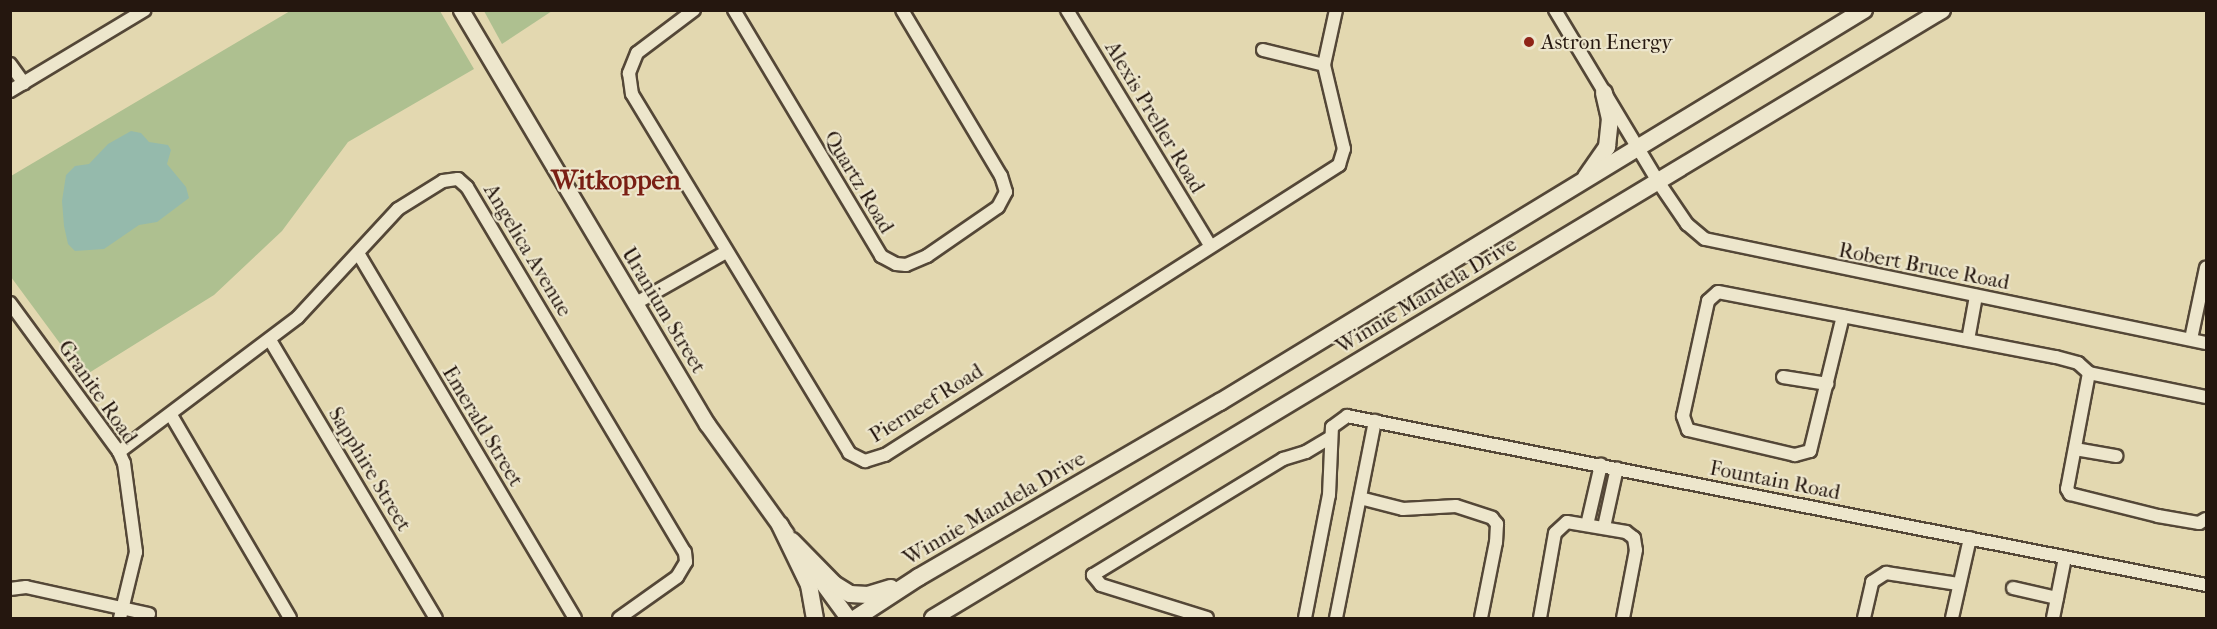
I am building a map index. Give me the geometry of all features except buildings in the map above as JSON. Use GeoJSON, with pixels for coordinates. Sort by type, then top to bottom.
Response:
{"type":"FeatureCollection","features":[{"type":"Feature","properties":{"kind":"main road","name":"Winnie Mandela Drive"},"geometry":{"type":"LineString","coordinates":[[856,618],[920,577],[1220,402],[1864,10]]}},
{"type":"Feature","properties":{"kind":"main road","name":"Winnie Mandela Drive"},"geometry":{"type":"LineString","coordinates":[[939,616],[1942,10]]}},
{"type":"Feature","properties":{"kind":"main road"},"geometry":{"type":"LineString","coordinates":[[1582,183],[1607,147],[1610,119],[1604,93]]}},
{"type":"Feature","properties":{"kind":"main road"},"geometry":{"type":"LineString","coordinates":[[780,525],[809,585],[815,618]]}},
{"type":"Feature","properties":{"kind":"main road"},"geometry":{"type":"LineString","coordinates":[[792,541],[834,584],[850,594],[868,595],[920,577]]}},
{"type":"Feature","properties":{"kind":"street"},"geometry":{"type":"LineString","coordinates":[[10,91],[145,10]]}},
{"type":"Feature","properties":{"kind":"street","name":"Uranium Street"},"geometry":{"type":"LineString","coordinates":[[461,10],[707,424],[848,618]]}},
{"type":"Feature","properties":{"kind":"street","name":"Pierneef Road"},"geometry":{"type":"LineString","coordinates":[[694,10],[637,53],[629,82],[636,100],[726,252],[849,453],[865,461],[885,455],[1209,244],[1339,165],[1344,149],[1324,65],[1336,10]]}},
{"type":"Feature","properties":{"kind":"street","name":"Quartz Road"},"geometry":{"type":"LineString","coordinates":[[734,10],[886,260],[896,264],[915,262],[998,207],[1006,192],[1001,176],[902,10]]}},
{"type":"Feature","properties":{"kind":"street","name":"Alexis Preller Road"},"geometry":{"type":"LineString","coordinates":[[1067,10],[1209,244]]}},
{"type":"Feature","properties":{"kind":"street","name":"Robert Bruce Road"},"geometry":{"type":"LineString","coordinates":[[1555,10],[1659,183],[1687,224],[1705,239],[2206,342]]}},
{"type":"Feature","properties":{"kind":"street"},"geometry":{"type":"LineString","coordinates":[[1263,50],[1324,65]]}},
{"type":"Feature","properties":{"kind":"street"},"geometry":{"type":"LineString","coordinates":[[10,64],[24,83]]}},
{"type":"Feature","properties":{"kind":"street","name":"Angelica Avenue"},"geometry":{"type":"LineString","coordinates":[[119,452],[270,340],[311,304],[376,230],[415,196],[453,178],[467,187],[685,552],[686,562],[678,577],[619,618]]}},
{"type":"Feature","properties":{"kind":"street"},"geometry":{"type":"LineString","coordinates":[[636,303],[726,252]]}},
{"type":"Feature","properties":{"kind":"street","name":"Emerald Street"},"geometry":{"type":"LineString","coordinates":[[358,253],[575,618]]}},
{"type":"Feature","properties":{"kind":"street"},"geometry":{"type":"LineString","coordinates":[[2191,339],[2206,268]]}},
{"type":"Feature","properties":{"kind":"street"},"geometry":{"type":"LineString","coordinates":[[1843,316],[1814,448],[1801,455],[1692,433],[1685,426],[1683,416],[1708,301],[1715,293],[1843,316],[1968,340],[2078,363],[2089,373],[2206,397]]}},
{"type":"Feature","properties":{"kind":"street"},"geometry":{"type":"LineString","coordinates":[[1968,340],[1976,296]]}},
{"type":"Feature","properties":{"kind":"street","name":"Granite Road"},"geometry":{"type":"LineString","coordinates":[[10,303],[119,452],[136,539],[135,560],[122,615]]}},
{"type":"Feature","properties":{"kind":"street","name":"Sapphire Street"},"geometry":{"type":"LineString","coordinates":[[270,340],[436,618]]}},
{"type":"Feature","properties":{"kind":"street"},"geometry":{"type":"LineString","coordinates":[[2089,373],[2067,489],[2075,498],[2158,516],[2199,523],[2206,519]]}},
{"type":"Feature","properties":{"kind":"street"},"geometry":{"type":"LineString","coordinates":[[1783,377],[1827,384]]}},
{"type":"Feature","properties":{"kind":"street"},"geometry":{"type":"LineString","coordinates":[[171,415],[290,618]]}},
{"type":"Feature","properties":{"kind":"street","name":"Fountain Road"},"geometry":{"type":"LineString","coordinates":[[1331,437],[1336,422],[1347,416],[2206,585]]}},
{"type":"Feature","properties":{"kind":"street"},"geometry":{"type":"LineString","coordinates":[[1336,618],[1375,421]]}},
{"type":"Feature","properties":{"kind":"street"},"geometry":{"type":"LineString","coordinates":[[1207,618],[1101,585],[1093,573],[1128,557],[1283,459],[1306,452],[1331,437]]}},
{"type":"Feature","properties":{"kind":"street"},"geometry":{"type":"LineString","coordinates":[[1305,618],[1329,495],[1331,437]]}},
{"type":"Feature","properties":{"kind":"street"},"geometry":{"type":"LineString","coordinates":[[2075,449],[2116,456]]}},
{"type":"Feature","properties":{"kind":"street"},"geometry":{"type":"LineString","coordinates":[[1587,525],[1601,465]]}},
{"type":"Feature","properties":{"kind":"street"},"geometry":{"type":"LineString","coordinates":[[1604,527],[1617,468]]}},
{"type":"Feature","properties":{"kind":"street"},"geometry":{"type":"LineString","coordinates":[[1360,498],[1403,509],[1456,506],[1492,518],[1497,524],[1496,542],[1481,618]]}},
{"type":"Feature","properties":{"kind":"street"},"geometry":{"type":"LineString","coordinates":[[1540,618],[1555,533],[1567,522],[1626,532],[1636,542],[1623,618]]}},
{"type":"Feature","properties":{"kind":"street"},"geometry":{"type":"LineString","coordinates":[[1952,618],[1970,538]]}},
{"type":"Feature","properties":{"kind":"street"},"geometry":{"type":"LineString","coordinates":[[2053,618],[2065,558]]}},
{"type":"Feature","properties":{"kind":"street"},"geometry":{"type":"LineString","coordinates":[[1864,618],[1872,582],[1886,573],[1958,584]]}},
{"type":"Feature","properties":{"kind":"street"},"geometry":{"type":"LineString","coordinates":[[10,589],[26,587],[122,615],[149,614]]}},
{"type":"Feature","properties":{"kind":"street"},"geometry":{"type":"LineString","coordinates":[[2013,588],[2057,598]]}},
{"type":"Feature","properties":{"kind":"green space"},"geometry":{"type":"Polygon","coordinates":[[[290,11],[440,11],[474,69],[348,142],[282,231],[214,295],[84,376],[11,277],[11,176],[290,11]]]}},
{"type":"Feature","properties":{"kind":"green space"},"geometry":{"type":"Polygon","coordinates":[[[484,11],[552,11],[502,44],[484,11]]]}},
{"type":"Feature","properties":{"kind":"shaded area"},"geometry":{"type":"Polygon","coordinates":[[[131,131],[141,133],[149,142],[168,145],[171,150],[167,164],[186,187],[189,198],[157,222],[139,225],[104,249],[75,251],[68,244],[64,226],[62,201],[66,175],[75,166],[89,164],[108,144],[131,131]]]}},
{"type":"Feature","properties":{"kind":"place","name":"Astron Energy"},"geometry":{"type":"Point","coordinates":[1529,42]}},
{"type":"Feature","properties":{"kind":"district","name":"Witkoppen"},"geometry":{"type":"Point","coordinates":[616,181]}}]}
